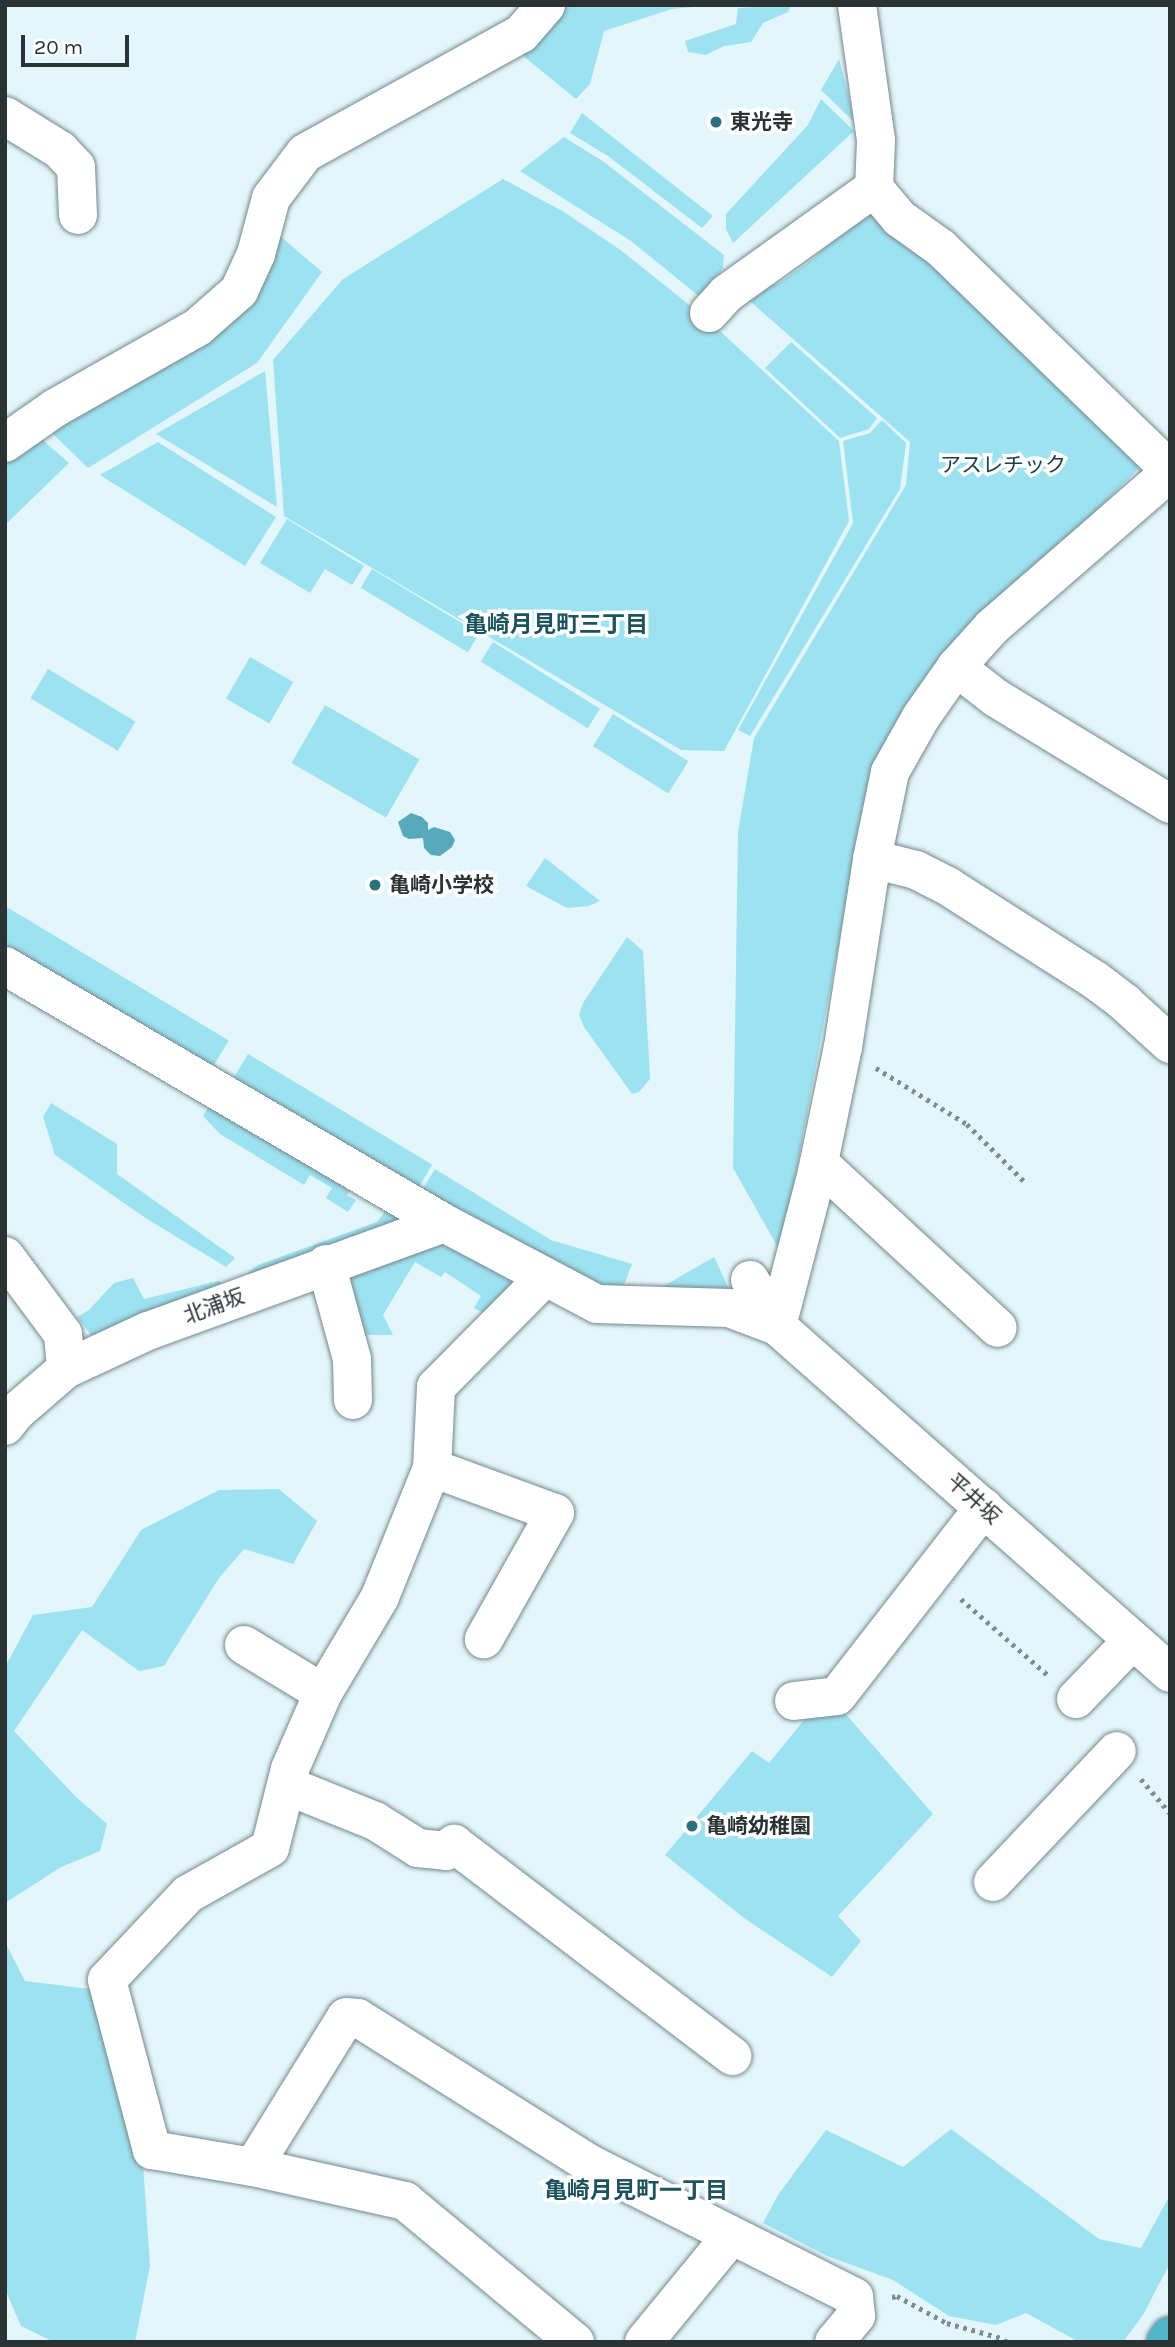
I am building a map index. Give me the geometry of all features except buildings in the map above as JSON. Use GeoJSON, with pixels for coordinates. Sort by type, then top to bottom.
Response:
{"type":"FeatureCollection","features":[{"type":"Feature","properties":{"kind":"highway"},"geometry":{"type":"LineString","coordinates":[[1166,2342],[1170,2336]]}},
{"type":"Feature","properties":{"kind":"street"},"geometry":{"type":"LineString","coordinates":[[5,443],[55,408],[198,327],[239,291],[256,254],[271,198],[305,153],[521,34],[546,5]]}},
{"type":"Feature","properties":{"kind":"street"},"geometry":{"type":"LineString","coordinates":[[777,1326],[819,1163],[843,1047],[872,859],[890,772],[921,717],[956,667],[992,627],[1170,471],[941,248],[899,218],[874,188],[876,141],[858,5]]}},
{"type":"Feature","properties":{"kind":"street"},"geometry":{"type":"LineString","coordinates":[[5,116],[60,150],[76,167],[78,215]]}},
{"type":"Feature","properties":{"kind":"street"},"geometry":{"type":"LineString","coordinates":[[709,313],[726,294],[874,188]]}},
{"type":"Feature","properties":{"kind":"street"},"geometry":{"type":"LineString","coordinates":[[956,667],[996,698],[1170,804]]}},
{"type":"Feature","properties":{"kind":"street"},"geometry":{"type":"LineString","coordinates":[[872,859],[916,870],[949,887],[1095,980],[1170,1044]]}},
{"type":"Feature","properties":{"kind":"street"},"geometry":{"type":"LineString","coordinates":[[5,966],[444,1223],[597,1304],[729,1308],[777,1326]]}},
{"type":"Feature","properties":{"kind":"street"},"geometry":{"type":"LineString","coordinates":[[819,1163],[998,1328]]}},
{"type":"Feature","properties":{"kind":"street","name":"北浦坂"},"geometry":{"type":"LineString","coordinates":[[5,1426],[16,1412],[66,1369],[148,1331],[444,1223]]}},
{"type":"Feature","properties":{"kind":"street"},"geometry":{"type":"LineString","coordinates":[[5,1256],[63,1334],[66,1369]]}},
{"type":"Feature","properties":{"kind":"street"},"geometry":{"type":"LineString","coordinates":[[326,1264],[352,1359],[353,1400]]}},
{"type":"Feature","properties":{"kind":"street"},"geometry":{"type":"LineString","coordinates":[[545,1277],[436,1387],[432,1468],[380,1597],[323,1693],[290,1769],[288,1786],[270,1848],[188,1894],[107,1980],[152,2150],[253,2167],[405,2201],[575,2342]]}},
{"type":"Feature","properties":{"kind":"street"},"geometry":{"type":"LineString","coordinates":[[750,1280],[777,1326]]}},
{"type":"Feature","properties":{"kind":"street","name":"平井坂"},"geometry":{"type":"LineString","coordinates":[[777,1326],[1170,1673]]}},
{"type":"Feature","properties":{"kind":"street"},"geometry":{"type":"LineString","coordinates":[[432,1468],[555,1513],[484,1639]]}},
{"type":"Feature","properties":{"kind":"street"},"geometry":{"type":"LineString","coordinates":[[794,1701],[837,1696],[984,1507]]}},
{"type":"Feature","properties":{"kind":"street"},"geometry":{"type":"LineString","coordinates":[[1076,1699],[1132,1641]]}},
{"type":"Feature","properties":{"kind":"street"},"geometry":{"type":"LineString","coordinates":[[244,1645],[323,1693]]}},
{"type":"Feature","properties":{"kind":"street"},"geometry":{"type":"LineString","coordinates":[[993,1882],[1117,1751]]}},
{"type":"Feature","properties":{"kind":"street"},"geometry":{"type":"LineString","coordinates":[[288,1786],[375,1821],[418,1848],[446,1851],[454,1844],[732,2056]]}},
{"type":"Feature","properties":{"kind":"street"},"geometry":{"type":"LineString","coordinates":[[253,2167],[345,2017],[358,2018],[588,2163],[854,2297],[856,2316],[834,2342]]}},
{"type":"Feature","properties":{"kind":"street"},"geometry":{"type":"LineString","coordinates":[[643,2342],[731,2236]]}},
{"type":"Feature","properties":{"kind":"path"},"geometry":{"type":"LineString","coordinates":[[843,1047],[967,1124],[1024,1181]]}},
{"type":"Feature","properties":{"kind":"path"},"geometry":{"type":"LineString","coordinates":[[855,2304],[897,2296],[947,2323],[1006,2339],[1006,2342]]}},
{"type":"Feature","properties":{"kind":"green space"},"geometry":{"type":"Polygon","coordinates":[[[559,5],[715,5],[672,9],[604,31],[590,84],[576,99],[522,55],[559,5]]]}},
{"type":"Feature","properties":{"kind":"green space"},"geometry":{"type":"Polygon","coordinates":[[[791,5],[788,12],[763,23],[751,42],[724,46],[706,55],[688,52],[685,41],[736,24],[738,8],[791,5]]]}},
{"type":"Feature","properties":{"kind":"green space"},"geometry":{"type":"Polygon","coordinates":[[[839,59],[856,124],[821,90],[839,59]]]}},
{"type":"Feature","properties":{"kind":"green space"},"geometry":{"type":"Polygon","coordinates":[[[821,99],[854,131],[733,243],[726,229],[726,214],[808,125],[821,99]]]}},
{"type":"Feature","properties":{"kind":"green space"},"geometry":{"type":"Polygon","coordinates":[[[582,113],[713,216],[702,228],[608,156],[570,133],[582,113]]]}},
{"type":"Feature","properties":{"kind":"green space"},"geometry":{"type":"Polygon","coordinates":[[[564,137],[604,162],[724,255],[723,268],[700,297],[631,241],[520,171],[564,137]]]}},
{"type":"Feature","properties":{"kind":"green space"},"geometry":{"type":"Polygon","coordinates":[[[503,179],[564,212],[622,251],[708,320],[839,441],[849,521],[724,751],[681,750],[284,516],[273,360],[343,279],[503,179]]]}},
{"type":"Feature","properties":{"kind":"green space","name":"アスレチック"},"geometry":{"type":"Polygon","coordinates":[[[866,210],[916,243],[1140,467],[936,671],[867,792],[781,1253],[733,1168],[738,832],[754,738],[906,485],[910,442],[743,295],[779,283],[814,258],[866,210]]]}},
{"type":"Feature","properties":{"kind":"green space"},"geometry":{"type":"Polygon","coordinates":[[[279,235],[322,272],[257,363],[88,468],[49,430],[279,235]]]}},
{"type":"Feature","properties":{"kind":"green space"},"geometry":{"type":"Polygon","coordinates":[[[791,342],[877,418],[869,429],[840,438],[765,368],[791,342]]]}},
{"type":"Feature","properties":{"kind":"green space"},"geometry":{"type":"Polygon","coordinates":[[[265,371],[277,507],[156,434],[265,371]]]}},
{"type":"Feature","properties":{"kind":"green space"},"geometry":{"type":"Polygon","coordinates":[[[882,420],[906,443],[900,489],[750,736],[738,730],[853,523],[843,441],[870,433],[882,420]]]}},
{"type":"Feature","properties":{"kind":"green space"},"geometry":{"type":"Polygon","coordinates":[[[38,436],[69,463],[5,525],[5,458],[38,436]]]}},
{"type":"Feature","properties":{"kind":"green space"},"geometry":{"type":"Polygon","coordinates":[[[158,442],[276,517],[245,566],[100,475],[158,442]]]}},
{"type":"Feature","properties":{"kind":"green space"},"geometry":{"type":"Polygon","coordinates":[[[287,519],[364,566],[352,585],[325,569],[310,593],[260,563],[287,519]]]}},
{"type":"Feature","properties":{"kind":"green space"},"geometry":{"type":"Polygon","coordinates":[[[372,569],[479,633],[468,652],[361,588],[372,569]]]}},
{"type":"Feature","properties":{"kind":"green space"},"geometry":{"type":"Polygon","coordinates":[[[493,642],[600,709],[588,728],[481,662],[493,642]]]}},
{"type":"Feature","properties":{"kind":"green space"},"geometry":{"type":"Polygon","coordinates":[[[250,657],[293,682],[269,724],[226,699],[250,657]]]}},
{"type":"Feature","properties":{"kind":"green space"},"geometry":{"type":"Polygon","coordinates":[[[48,669],[135,722],[118,751],[30,698],[48,669]]]}},
{"type":"Feature","properties":{"kind":"green space"},"geometry":{"type":"Polygon","coordinates":[[[325,705],[419,760],[386,818],[292,763],[325,705]]]}},
{"type":"Feature","properties":{"kind":"green space"},"geometry":{"type":"Polygon","coordinates":[[[613,714],[688,761],[668,793],[593,746],[613,714]]]}},
{"type":"Feature","properties":{"kind":"green space"},"geometry":{"type":"Polygon","coordinates":[[[545,858],[600,901],[589,906],[567,908],[526,886],[545,858]]]}},
{"type":"Feature","properties":{"kind":"green space"},"geometry":{"type":"Polygon","coordinates":[[[5,906],[229,1040],[206,1078],[5,957],[5,906]]]}},
{"type":"Feature","properties":{"kind":"green space"},"geometry":{"type":"Polygon","coordinates":[[[627,937],[643,951],[650,1079],[639,1092],[632,1094],[584,1027],[579,1015],[583,1003],[627,937]]]}},
{"type":"Feature","properties":{"kind":"green space"},"geometry":{"type":"Polygon","coordinates":[[[248,1054],[432,1165],[416,1192],[232,1081],[248,1054]]]}},
{"type":"Feature","properties":{"kind":"green space"},"geometry":{"type":"Polygon","coordinates":[[[211,1102],[352,1188],[347,1195],[356,1200],[348,1212],[326,1198],[332,1188],[310,1175],[304,1185],[220,1134],[203,1116],[211,1102]]]}},
{"type":"Feature","properties":{"kind":"green space"},"geometry":{"type":"Polygon","coordinates":[[[51,1103],[117,1144],[117,1174],[235,1258],[226,1267],[147,1219],[55,1155],[43,1117],[51,1103]]]}},
{"type":"Feature","properties":{"kind":"green space"},"geometry":{"type":"Polygon","coordinates":[[[435,1169],[551,1240],[632,1264],[621,1293],[535,1267],[418,1196],[435,1169]]]}},
{"type":"Feature","properties":{"kind":"green space"},"geometry":{"type":"Polygon","coordinates":[[[389,1206],[412,1222],[260,1280],[248,1273],[258,1265],[377,1222],[389,1206]]]}},
{"type":"Feature","properties":{"kind":"green space"},"geometry":{"type":"Polygon","coordinates":[[[442,1240],[512,1282],[515,1297],[493,1318],[474,1308],[481,1296],[445,1272],[441,1277],[415,1262],[383,1315],[393,1335],[358,1335],[337,1274],[442,1240]]]}},
{"type":"Feature","properties":{"kind":"green space"},"geometry":{"type":"Polygon","coordinates":[[[714,1257],[732,1295],[662,1287],[714,1257]]]}},
{"type":"Feature","properties":{"kind":"green space"},"geometry":{"type":"Polygon","coordinates":[[[133,1278],[144,1299],[218,1281],[234,1289],[96,1341],[77,1317],[89,1310],[114,1283],[133,1278]]]}},
{"type":"Feature","properties":{"kind":"green space"},"geometry":{"type":"Polygon","coordinates":[[[279,1489],[317,1521],[293,1564],[244,1549],[219,1578],[164,1666],[139,1671],[82,1630],[14,1731],[75,1796],[107,1824],[100,1851],[61,1867],[5,1903],[5,1667],[33,1615],[92,1607],[141,1530],[219,1490],[279,1489]]]}},
{"type":"Feature","properties":{"kind":"green space"},"geometry":{"type":"Polygon","coordinates":[[[837,1704],[933,1814],[838,1916],[861,1941],[832,1977],[744,1918],[665,1855],[752,1751],[769,1763],[813,1709],[837,1704]]]}},
{"type":"Feature","properties":{"kind":"green space"},"geometry":{"type":"Polygon","coordinates":[[[5,1942],[25,1981],[90,1989],[143,2164],[150,2266],[135,2342],[54,2342],[21,2326],[5,2289],[5,1942]]]}},
{"type":"Feature","properties":{"kind":"green space"},"geometry":{"type":"Polygon","coordinates":[[[951,2129],[1099,2239],[1141,2248],[1170,2195],[1170,2263],[1143,2315],[1123,2342],[1079,2342],[1026,2313],[996,2325],[949,2316],[893,2280],[827,2256],[763,2223],[778,2195],[826,2130],[903,2167],[951,2129]]]}},
{"type":"Feature","properties":{"kind":"shaded area"},"geometry":{"type":"Polygon","coordinates":[[[411,813],[422,817],[428,823],[428,830],[434,827],[450,832],[455,840],[452,847],[440,856],[431,855],[424,848],[423,838],[409,839],[403,836],[398,822],[411,813]]]}},
{"type":"Feature","properties":{"kind":"place","name":"東光寺"},"geometry":{"type":"Point","coordinates":[716,122]}},
{"type":"Feature","properties":{"kind":"place","name":"亀崎小学校"},"geometry":{"type":"Point","coordinates":[375,885]}},
{"type":"Feature","properties":{"kind":"place","name":"亀崎幼稚園"},"geometry":{"type":"Point","coordinates":[692,1826]}},
{"type":"Feature","properties":{"kind":"district","name":"亀崎月見町三丁目"},"geometry":{"type":"Point","coordinates":[556,625]}},
{"type":"Feature","properties":{"kind":"district","name":"亀崎月見町一丁目"},"geometry":{"type":"Point","coordinates":[636,2191]}}]}
